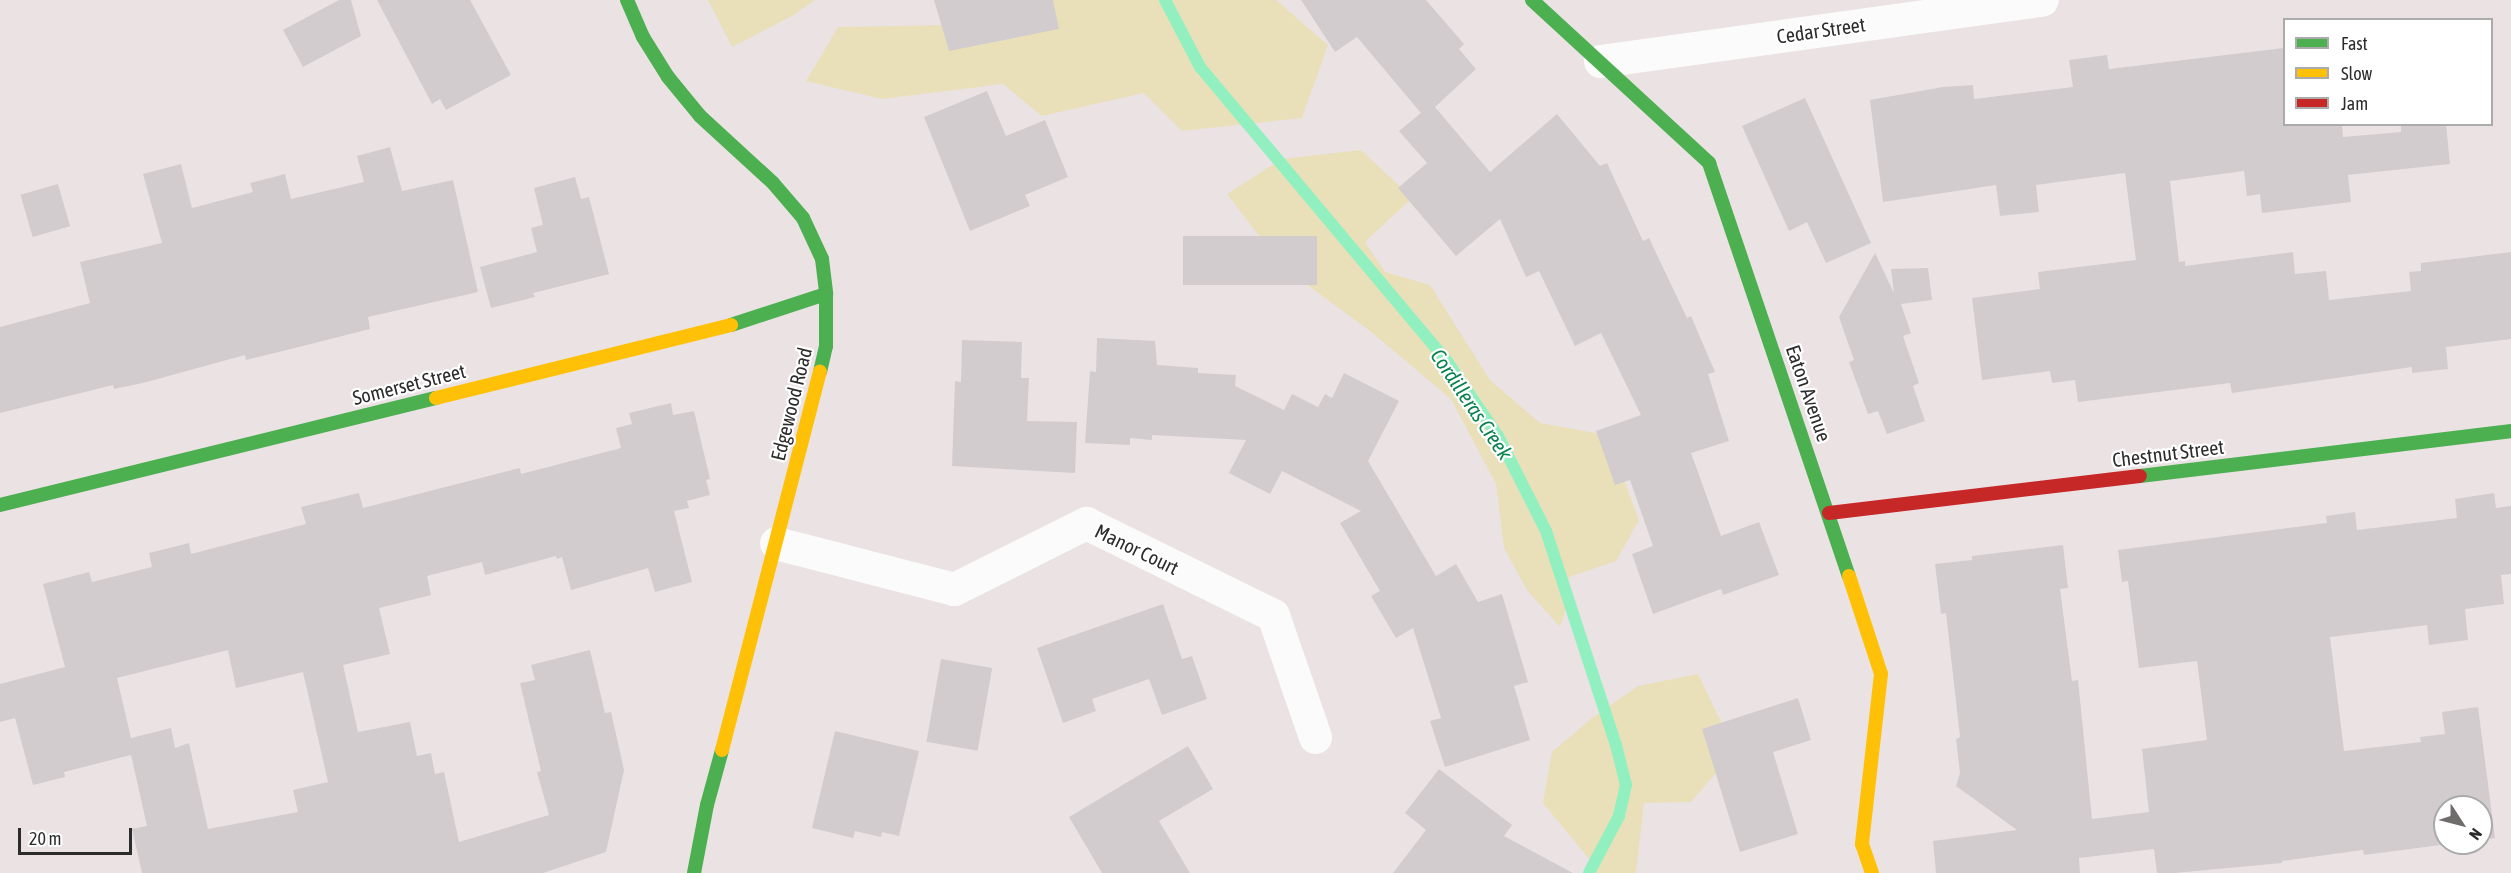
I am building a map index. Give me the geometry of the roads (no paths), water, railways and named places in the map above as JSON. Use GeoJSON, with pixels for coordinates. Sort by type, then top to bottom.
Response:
{"type":"FeatureCollection","features":[{"type":"Feature","properties":{"kind":"street","name":"Edgewood Road"},"geometry":{"type":"LineString","coordinates":[[627,0],[644,37],[668,77],[700,116],[773,183],[803,218],[822,259],[826,294],[826,346],[706,805],[693,873]]}},
{"type":"Feature","properties":{"kind":"street","name":"Eaton Avenue"},"geometry":{"type":"LineString","coordinates":[[1532,0],[1709,163],[1829,513],[1881,674],[1862,844],[1872,873]]}},
{"type":"Feature","properties":{"kind":"street","name":"Cedar Street"},"geometry":{"type":"LineString","coordinates":[[1600,61],[2026,1]]}},
{"type":"Feature","properties":{"kind":"street","name":"Somerset Street"},"geometry":{"type":"LineString","coordinates":[[0,505],[756,319],[826,294]]}},
{"type":"Feature","properties":{"kind":"street","name":"Chestnut Street"},"geometry":{"type":"LineString","coordinates":[[1829,513],[2511,431]]}},
{"type":"Feature","properties":{"kind":"street","name":"Manor Court"},"geometry":{"type":"LineString","coordinates":[[776,543],[954,589],[1086,524],[1273,615],[1315,737]]}},
{"type":"Feature","properties":{"kind":"waterway","name":"Cordilleras Creek"},"geometry":{"type":"LineString","coordinates":[[1165,0],[1200,67],[1448,363],[1498,436],[1546,531],[1616,745],[1626,785],[1619,816],[1589,873]]}}]}
